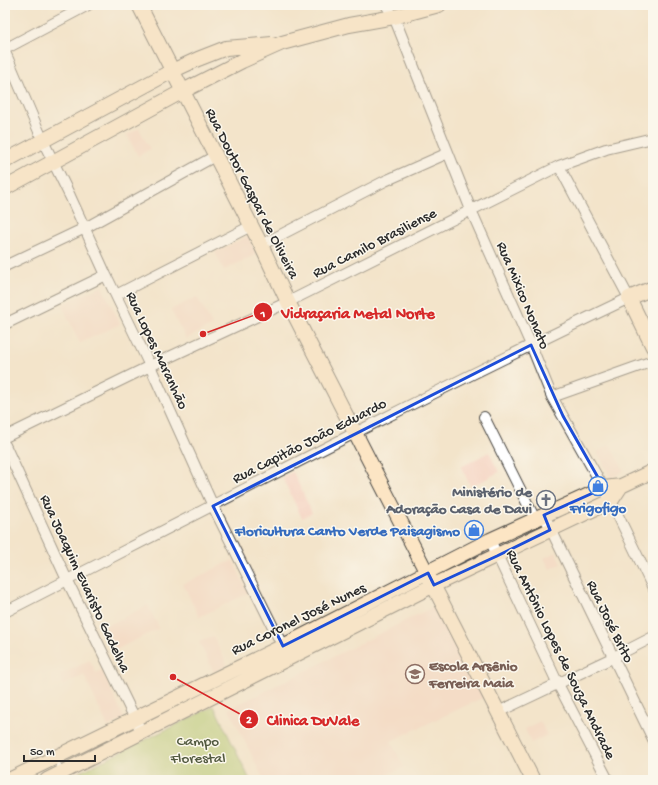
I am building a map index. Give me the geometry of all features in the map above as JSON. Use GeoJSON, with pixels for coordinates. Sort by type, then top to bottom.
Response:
{"type":"FeatureCollection","features":[{"type":"Feature","properties":{"kind":"street"},"geometry":{"type":"LineString","coordinates":[[5,50],[88,5]]}},
{"type":"Feature","properties":{"kind":"street","name":"Rua Doutor Gaspar de Oliveira"},"geometry":{"type":"LineString","coordinates":[[139,5],[261,245],[288,302],[533,780]]}},
{"type":"Feature","properties":{"kind":"street","name":"Rua Mixico Nonato"},"geometry":{"type":"LineString","coordinates":[[386,5],[394,17],[471,210],[531,345],[552,397],[611,500],[653,588]]}},
{"type":"Feature","properties":{"kind":"street"},"geometry":{"type":"LineString","coordinates":[[5,188],[183,91],[242,61],[282,43],[349,25],[394,17],[439,5]]}},
{"type":"Feature","properties":{"kind":"street"},"geometry":{"type":"LineString","coordinates":[[5,161],[172,71],[204,56],[226,48],[282,43]]}},
{"type":"Feature","properties":{"kind":"street","name":"Rua Lopes Maranhão"},"geometry":{"type":"LineString","coordinates":[[5,50],[43,141],[150,366],[213,506],[286,652]]}},
{"type":"Feature","properties":{"kind":"street","name":"Rua Camilo Brasiliense"},"geometry":{"type":"LineString","coordinates":[[5,437],[150,366],[288,302],[559,166],[606,149],[653,138]]}},
{"type":"Feature","properties":{"kind":"street"},"geometry":{"type":"LineString","coordinates":[[261,245],[385,181],[448,153]]}},
{"type":"Feature","properties":{"kind":"street"},"geometry":{"type":"LineString","coordinates":[[5,266],[85,228],[215,156]]}},
{"type":"Feature","properties":{"kind":"street"},"geometry":{"type":"LineString","coordinates":[[559,166],[629,298],[653,347]]}},
{"type":"Feature","properties":{"kind":"street"},"geometry":{"type":"LineString","coordinates":[[116,295],[251,226]]}},
{"type":"Feature","properties":{"kind":"street"},"geometry":{"type":"LineString","coordinates":[[5,324],[106,275]]}},
{"type":"Feature","properties":{"kind":"street"},"geometry":{"type":"LineString","coordinates":[[629,298],[653,288]]}},
{"type":"Feature","properties":{"kind":"street","name":"Rua Capitão João Eduardo"},"geometry":{"type":"LineString","coordinates":[[5,612],[355,432],[629,298]]}},
{"type":"Feature","properties":{"kind":"street"},"geometry":{"type":"LineString","coordinates":[[552,397],[653,361]]}},
{"type":"Feature","properties":{"kind":"street","name":"Rua José Brito"},"geometry":{"type":"LineString","coordinates":[[484,416],[540,517],[550,530],[653,739]]}},
{"type":"Feature","properties":{"kind":"street","name":"Rua Joaquim Evaristo Gadelha"},"geometry":{"type":"LineString","coordinates":[[5,445],[67,580],[142,733]]}},
{"type":"Feature","properties":{"kind":"street"},"geometry":{"type":"LineString","coordinates":[[611,500],[621,486],[653,471]]}},
{"type":"Feature","properties":{"kind":"street","name":"Rua Coronel José Nunes"},"geometry":{"type":"LineString","coordinates":[[47,780],[64,776],[286,652],[431,579],[490,540],[604,488],[621,486]]}},
{"type":"Feature","properties":{"kind":"street","name":"Rua Coronel José Nunes"},"geometry":{"type":"LineString","coordinates":[[431,579],[497,556],[611,500]]}},
{"type":"Feature","properties":{"kind":"street","name":"Rua Antônio Lopes de Souza Andrade"},"geometry":{"type":"LineString","coordinates":[[490,540],[558,684],[608,780]]}},
{"type":"Feature","properties":{"kind":"street"},"geometry":{"type":"LineString","coordinates":[[498,712],[653,637]]}},
{"type":"Feature","properties":{"kind":"street","name":"Rua Coronel José Nunes"},"geometry":{"type":"LineString","coordinates":[[8,780],[134,718],[286,652]]}},
{"type":"Feature","properties":{"kind":"lane"},"geometry":{"type":"LineString","coordinates":[[54,757],[64,776]]}},
{"type":"Feature","properties":{"kind":"highlighted area"},"geometry":{"type":"Polygon","coordinates":[[[531,345],[563,416],[604,488],[544,515],[550,530],[434,585],[428,573],[283,646],[213,506],[531,345]]]}},
{"type":"Feature","properties":{"kind":"shaded area"},"geometry":{"type":"Polygon","coordinates":[[[139,128],[150,149],[138,156],[127,135],[139,128]]]}},
{"type":"Feature","properties":{"kind":"shaded area"},"geometry":{"type":"Polygon","coordinates":[[[248,236],[256,254],[224,270],[215,252],[248,236]]]}},
{"type":"Feature","properties":{"kind":"shaded area"},"geometry":{"type":"Polygon","coordinates":[[[102,286],[120,324],[80,343],[62,305],[102,286]]]}},
{"type":"Feature","properties":{"kind":"shaded area"},"geometry":{"type":"Polygon","coordinates":[[[197,297],[212,325],[186,339],[171,310],[197,297]]]}},
{"type":"Feature","properties":{"kind":"shaded area"},"geometry":{"type":"Polygon","coordinates":[[[610,445],[624,471],[611,478],[597,452],[610,445]]]}},
{"type":"Feature","properties":{"kind":"shaded area"},"geometry":{"type":"Polygon","coordinates":[[[489,452],[499,472],[471,487],[461,467],[489,452]]]}},
{"type":"Feature","properties":{"kind":"shaded area"},"geometry":{"type":"Polygon","coordinates":[[[293,472],[312,513],[302,518],[282,477],[293,472]]]}},
{"type":"Feature","properties":{"kind":"shaded area"},"geometry":{"type":"Polygon","coordinates":[[[556,552],[561,564],[550,569],[544,558],[556,552]]]}},
{"type":"Feature","properties":{"kind":"shaded area"},"geometry":{"type":"Polygon","coordinates":[[[233,560],[248,593],[199,617],[183,584],[233,560]]]}},
{"type":"Feature","properties":{"kind":"shaded area"},"geometry":{"type":"Polygon","coordinates":[[[439,604],[484,697],[391,741],[404,767],[377,780],[264,780],[229,709],[439,604]]]}},
{"type":"Feature","properties":{"kind":"shaded area"},"geometry":{"type":"Polygon","coordinates":[[[148,605],[159,628],[116,650],[104,627],[148,605]]]}},
{"type":"Feature","properties":{"kind":"shaded area"},"geometry":{"type":"Polygon","coordinates":[[[213,636],[227,665],[214,672],[199,642],[213,636]]]}},
{"type":"Feature","properties":{"kind":"shaded area"},"geometry":{"type":"Polygon","coordinates":[[[90,660],[96,673],[102,670],[124,719],[108,727],[84,675],[63,685],[60,675],[90,660]]]}},
{"type":"Feature","properties":{"kind":"shaded area"},"geometry":{"type":"Polygon","coordinates":[[[540,721],[547,735],[531,743],[525,729],[540,721]]]}},
{"type":"Feature","properties":{"kind":"green space","name":"Campo Florestal"},"geometry":{"type":"Polygon","coordinates":[[[214,706],[250,780],[64,780],[214,706]]]}},
{"type":"Feature","properties":{"kind":"place","name":"Vidraçaria Metal Norte"},"geometry":{"type":"Point","coordinates":[203,334]}},
{"type":"Feature","properties":{"kind":"place","name":"Frigofigo"},"geometry":{"type":"Point","coordinates":[598,486]}},
{"type":"Feature","properties":{"kind":"place","name":"Ministério de Adoração Casa de Davi"},"geometry":{"type":"Point","coordinates":[546,500]}},
{"type":"Feature","properties":{"kind":"place","name":"Floricultura Canto Verde Paisagismo"},"geometry":{"type":"Point","coordinates":[474,530]}},
{"type":"Feature","properties":{"kind":"place","name":"Escola Arsênio Ferreira Maia"},"geometry":{"type":"Point","coordinates":[415,674]}},
{"type":"Feature","properties":{"kind":"place","name":"Clinica DuVale"},"geometry":{"type":"Point","coordinates":[173,677]}}]}
